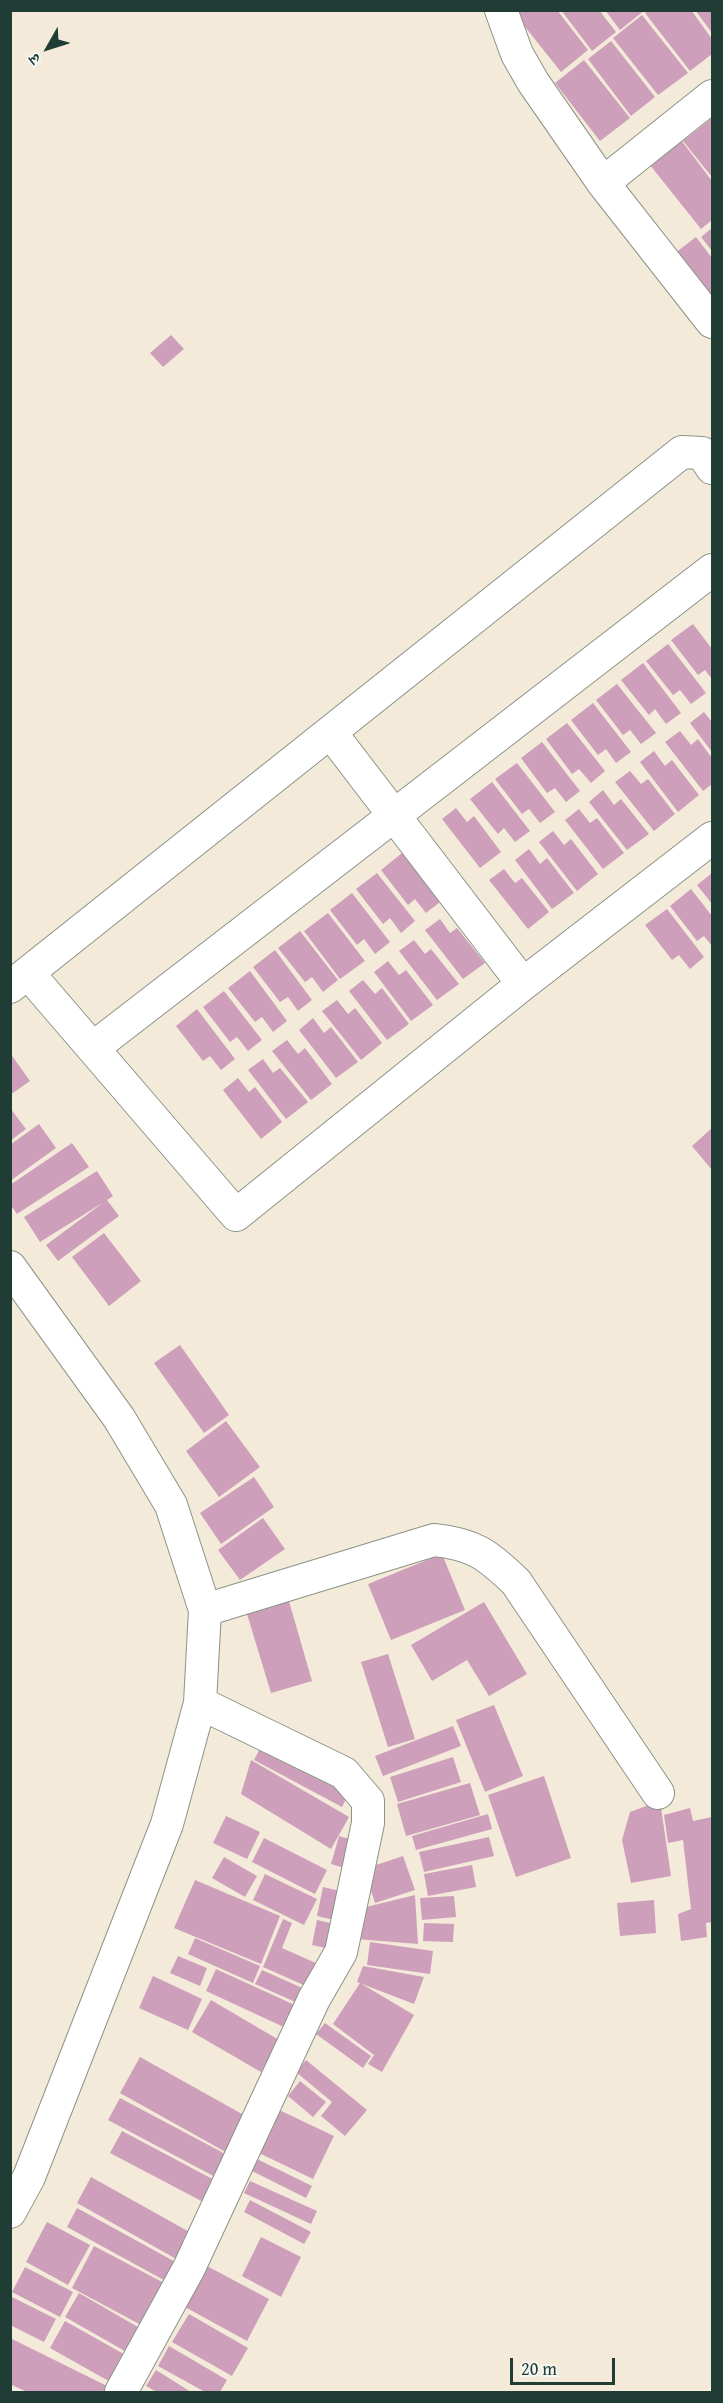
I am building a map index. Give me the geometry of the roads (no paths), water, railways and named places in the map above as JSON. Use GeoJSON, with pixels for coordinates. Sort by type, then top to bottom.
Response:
{"type":"FeatureCollection","features":[{"type":"Feature","properties":{"kind":"street"},"geometry":{"type":"LineString","coordinates":[[501,10],[517,54],[603,183],[712,322]]}},
{"type":"Feature","properties":{"kind":"street"},"geometry":{"type":"LineString","coordinates":[[603,183],[712,96]]}},
{"type":"Feature","properties":{"kind":"street"},"geometry":{"type":"LineString","coordinates":[[712,468],[702,453],[682,453],[19,980],[93,1048],[236,1215],[522,984],[712,838]]}},
{"type":"Feature","properties":{"kind":"street"},"geometry":{"type":"LineString","coordinates":[[93,1048],[712,570]]}},
{"type":"Feature","properties":{"kind":"street"},"geometry":{"type":"LineString","coordinates":[[331,733],[522,984]]}},
{"type":"Feature","properties":{"kind":"street"},"geometry":{"type":"LineString","coordinates":[[10,1267],[119,1418],[171,1506],[205,1611],[200,1703],[167,1824],[29,2177],[10,2212]]}},
{"type":"Feature","properties":{"kind":"street"},"geometry":{"type":"LineString","coordinates":[[205,1611],[434,1540],[460,1542],[490,1557],[516,1582],[658,1793]]}},
{"type":"Feature","properties":{"kind":"street"},"geometry":{"type":"LineString","coordinates":[[121,2392],[189,2268],[314,2000],[341,1952],[368,1823],[368,1800],[344,1773],[200,1703]]}}]}
